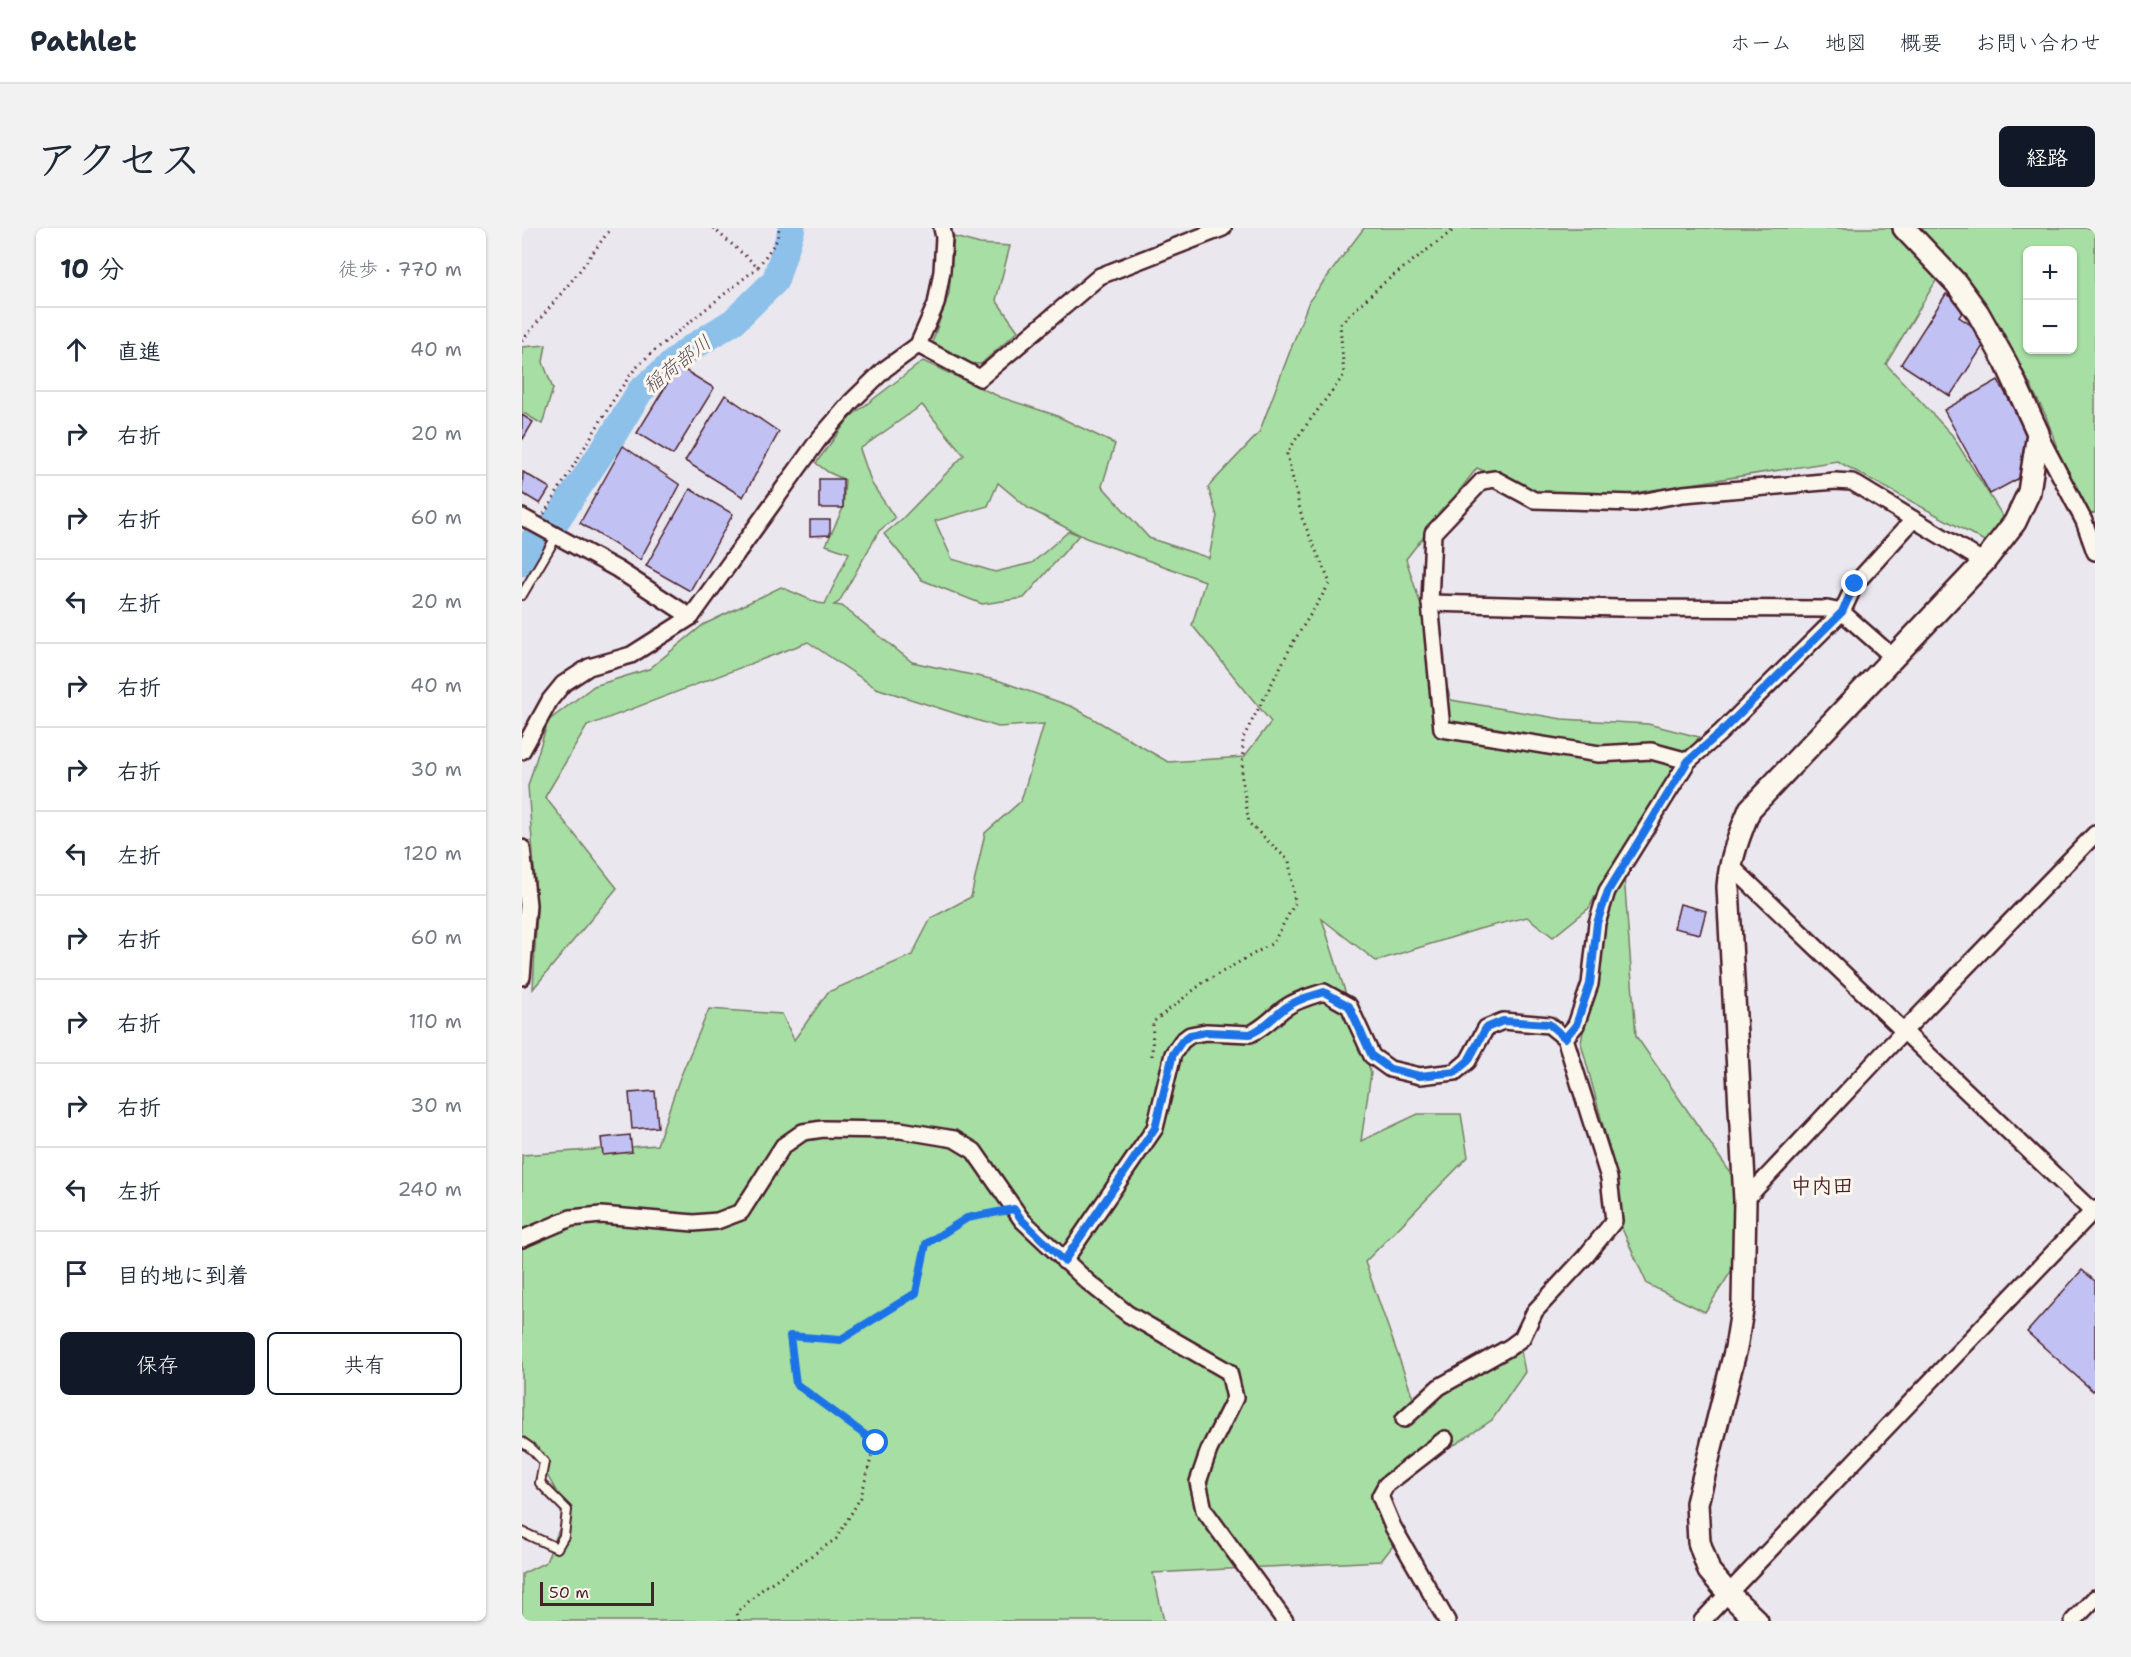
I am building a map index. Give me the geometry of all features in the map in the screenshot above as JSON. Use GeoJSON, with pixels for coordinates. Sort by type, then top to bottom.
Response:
{"type":"FeatureCollection","features":[{"type":"Feature","properties":{"kind":"street"},"geometry":{"type":"LineString","coordinates":[[522,751],[550,700],[563,684],[590,667],[631,655],[691,617],[819,439],[851,402],[885,369],[918,345],[936,304],[942,272],[944,237],[942,228]]}},
{"type":"Feature","properties":{"kind":"street"},"geometry":{"type":"LineString","coordinates":[[918,345],[980,378],[1100,276],[1223,228]]}},
{"type":"Feature","properties":{"kind":"street"},"geometry":{"type":"LineString","coordinates":[[1904,228],[1956,283],[1978,313],[2006,363],[2038,433],[2084,521],[2095,552]]}},
{"type":"Feature","properties":{"kind":"street"},"geometry":{"type":"LineString","coordinates":[[1757,1621],[1709,1571],[1699,1542],[1697,1503],[1736,1348],[1743,1304],[1745,1200],[1728,887],[1730,866],[1737,838],[1750,809],[1984,562],[2015,522],[2029,492],[2038,433]]}},
{"type":"Feature","properties":{"kind":"street"},"geometry":{"type":"LineString","coordinates":[[1688,761],[1651,750],[1599,754],[1442,729],[1430,603],[1433,533],[1482,481],[1495,479],[1534,500],[1613,503],[1635,503],[1683,494],[1835,481],[1852,482],[1984,562]]}},
{"type":"Feature","properties":{"kind":"street"},"geometry":{"type":"LineString","coordinates":[[522,517],[617,569],[691,617]]}},
{"type":"Feature","properties":{"kind":"street"},"geometry":{"type":"LineString","coordinates":[[1565,1038],[1576,1025],[1590,984],[1597,923],[1608,891],[1688,761],[1720,733],[1842,612],[1855,584],[1913,520]]}},
{"type":"Feature","properties":{"kind":"street"},"geometry":{"type":"LineString","coordinates":[[1430,603],[1619,608],[1827,609],[1842,612],[1893,657]]}},
{"type":"Feature","properties":{"kind":"street"},"geometry":{"type":"LineString","coordinates":[[1745,1200],[1904,1030],[2095,834]]}},
{"type":"Feature","properties":{"kind":"street"},"geometry":{"type":"LineString","coordinates":[[522,848],[528,905],[522,977]]}},
{"type":"Feature","properties":{"kind":"street"},"geometry":{"type":"LineString","coordinates":[[1702,1621],[2094,1212],[1730,866]]}},
{"type":"Feature","properties":{"kind":"street"},"geometry":{"type":"LineString","coordinates":[[1064,1261],[1155,1128],[1173,1054],[1182,1041],[1190,1035],[1206,1032],[1250,1034],[1257,1031],[1286,1007],[1324,992],[1349,1006],[1372,1056],[1390,1069],[1420,1076],[1455,1072],[1468,1061],[1486,1028],[1503,1021],[1549,1024],[1565,1038],[1609,1178],[1614,1221],[1586,1257],[1535,1311],[1522,1338],[1439,1386],[1404,1419]]}},
{"type":"Feature","properties":{"kind":"street"},"geometry":{"type":"LineString","coordinates":[[522,1239],[571,1218],[601,1215],[694,1223],[717,1221],[741,1212],[783,1146],[803,1132],[823,1129],[900,1130],[954,1139],[974,1151],[1022,1220],[1064,1261],[1128,1314],[1229,1372],[1235,1398],[1209,1450],[1198,1482],[1204,1510],[1285,1621]]}},
{"type":"Feature","properties":{"kind":"street"},"geometry":{"type":"LineString","coordinates":[[1445,1439],[1386,1485],[1380,1496],[1393,1527],[1447,1621]]}},
{"type":"Feature","properties":{"kind":"street"},"geometry":{"type":"LineString","coordinates":[[2073,1621],[2095,1598]]}},
{"type":"Feature","properties":{"kind":"lane"},"geometry":{"type":"LineString","coordinates":[[522,595],[556,537]]}},
{"type":"Feature","properties":{"kind":"lane"},"geometry":{"type":"LineString","coordinates":[[522,1442],[544,1462],[540,1483],[567,1510],[564,1536],[557,1548],[522,1532]]}},
{"type":"Feature","properties":{"kind":"path"},"geometry":{"type":"LineString","coordinates":[[522,340],[578,273],[611,228]]}},
{"type":"Feature","properties":{"kind":"path"},"geometry":{"type":"LineString","coordinates":[[712,228],[758,267]]}},
{"type":"Feature","properties":{"kind":"path"},"geometry":{"type":"LineString","coordinates":[[537,525],[634,370],[650,354],[758,267],[777,240],[779,228]]}},
{"type":"Feature","properties":{"kind":"path"},"geometry":{"type":"LineString","coordinates":[[1152,1056],[1153,1022],[1204,982],[1273,943],[1295,903],[1289,861],[1249,823],[1242,778],[1243,738],[1294,641],[1330,584],[1302,518],[1287,454],[1344,375],[1340,324],[1381,285],[1456,228]]}},
{"type":"Feature","properties":{"kind":"path"},"geometry":{"type":"LineString","coordinates":[[739,1621],[737,1612],[765,1587],[836,1539],[861,1497],[876,1443],[796,1384],[790,1336],[840,1340],[916,1293],[926,1244],[967,1218],[1014,1209]]}},
{"type":"Feature","properties":{"kind":"green space"},"geometry":{"type":"Polygon","coordinates":[[[1364,228],[2095,228],[2095,513],[2090,514],[2066,474],[2046,416],[1998,322],[1937,279],[1886,364],[1952,435],[2007,523],[1990,544],[1837,461],[1615,496],[1538,495],[1477,468],[1406,559],[1451,700],[1562,719],[1648,724],[1699,737],[1607,874],[1589,908],[1553,937],[1527,917],[1479,929],[1376,961],[1322,919],[1371,1073],[1361,1141],[1418,1114],[1461,1114],[1468,1157],[1365,1262],[1417,1409],[1521,1351],[1525,1372],[1492,1420],[1456,1444],[1395,1469],[1375,1489],[1377,1512],[1396,1542],[1381,1561],[1153,1573],[1164,1621],[522,1621],[522,1574],[546,1562],[567,1510],[522,1435],[522,1155],[657,1145],[679,1080],[709,1009],[782,1014],[794,1040],[828,992],[912,955],[931,918],[971,897],[985,833],[1021,801],[1044,724],[998,727],[876,688],[808,642],[587,726],[545,797],[617,888],[533,989],[537,909],[528,786],[548,721],[594,686],[649,669],[703,625],[781,587],[825,604],[849,553],[826,545],[843,508],[845,480],[816,463],[850,417],[923,361],[1000,397],[1055,415],[1115,444],[1102,486],[1149,538],[1209,558],[1217,516],[1208,487],[1259,433],[1309,301],[1364,228]],[[922,405],[860,449],[872,484],[895,518],[879,531],[839,602],[834,605],[842,606],[912,662],[1000,681],[1073,707],[1168,762],[1244,757],[1271,722],[1192,625],[1205,581],[1086,538],[1028,508],[998,483],[988,506],[935,521],[952,559],[995,572],[1032,563],[1069,531],[1079,535],[1024,598],[982,604],[922,580],[884,534],[901,520],[964,455],[922,405]]]}},
{"type":"Feature","properties":{"kind":"green space"},"geometry":{"type":"Polygon","coordinates":[[[954,237],[980,244],[1010,246],[996,300],[1018,331],[981,364],[964,363],[932,343],[949,293],[954,237]]]}},
{"type":"Feature","properties":{"kind":"green space"},"geometry":{"type":"Polygon","coordinates":[[[546,345],[543,362],[553,389],[542,424],[522,412],[522,347],[546,345]]]}},
{"type":"Feature","properties":{"kind":"green space"},"geometry":{"type":"Polygon","coordinates":[[[1624,875],[1636,1036],[1734,1178],[1734,1267],[1705,1312],[1647,1284],[1619,1222],[1619,1185],[1581,1043],[1602,922],[1624,875]]]}},
{"type":"Feature","properties":{"kind":"building"},"geometry":{"type":"Polygon","coordinates":[[[1946,294],[1966,307],[1959,317],[1989,337],[1950,396],[1901,364],[1946,294]]]}},
{"type":"Feature","properties":{"kind":"building"},"geometry":{"type":"Polygon","coordinates":[[[678,366],[714,388],[673,455],[637,433],[678,366]]]}},
{"type":"Feature","properties":{"kind":"building"},"geometry":{"type":"Polygon","coordinates":[[[1998,380],[2030,438],[2025,475],[1990,494],[1944,410],[1998,380]]]}},
{"type":"Feature","properties":{"kind":"building"},"geometry":{"type":"Polygon","coordinates":[[[725,395],[779,432],[743,497],[685,461],[725,395]]]}},
{"type":"Feature","properties":{"kind":"building"},"geometry":{"type":"Polygon","coordinates":[[[522,415],[533,422],[523,439],[522,438],[522,415]]]}},
{"type":"Feature","properties":{"kind":"building"},"geometry":{"type":"Polygon","coordinates":[[[623,446],[680,485],[640,560],[580,523],[623,446]]]}},
{"type":"Feature","properties":{"kind":"building"},"geometry":{"type":"Polygon","coordinates":[[[523,472],[550,488],[540,504],[522,493],[523,472]]]}},
{"type":"Feature","properties":{"kind":"building"},"geometry":{"type":"Polygon","coordinates":[[[819,479],[843,479],[843,508],[819,508],[819,479]]]}},
{"type":"Feature","properties":{"kind":"building"},"geometry":{"type":"Polygon","coordinates":[[[690,489],[733,514],[690,591],[646,566],[690,489]]]}},
{"type":"Feature","properties":{"kind":"building"},"geometry":{"type":"Polygon","coordinates":[[[810,520],[830,520],[830,535],[810,536],[810,520]]]}},
{"type":"Feature","properties":{"kind":"building"},"geometry":{"type":"Polygon","coordinates":[[[1680,904],[1706,911],[1700,934],[1674,928],[1680,904]]]}},
{"type":"Feature","properties":{"kind":"building"},"geometry":{"type":"Polygon","coordinates":[[[655,1091],[658,1127],[632,1129],[629,1093],[655,1091]]]}},
{"type":"Feature","properties":{"kind":"building"},"geometry":{"type":"Polygon","coordinates":[[[630,1135],[632,1152],[603,1155],[601,1138],[630,1135]]]}},
{"type":"Feature","properties":{"kind":"building"},"geometry":{"type":"Polygon","coordinates":[[[2082,1270],[2095,1281],[2095,1388],[2093,1391],[2027,1332],[2082,1270]]]}},
{"type":"Feature","properties":{"kind":"waterway","name":"稲荷部川"},"geometry":{"type":"LineString","coordinates":[[522,563],[533,540],[554,524],[640,391],[688,350],[734,321],[775,281],[792,228]]}},
{"type":"Feature","properties":{"kind":"district","name":"中内田"},"geometry":{"type":"Point","coordinates":[1822,1186]}},
{"type":"Feature","properties":{"kind":"route"},"geometry":{"type":"LineString","coordinates":[[876,1443],[796,1384],[790,1336],[840,1340],[916,1293],[926,1244],[967,1218],[1014,1209],[1022,1220],[1064,1261],[1155,1128],[1173,1054],[1182,1041],[1190,1035],[1206,1032],[1250,1034],[1257,1031],[1286,1007],[1324,992],[1349,1006],[1372,1056],[1390,1069],[1420,1076],[1455,1072],[1468,1061],[1486,1028],[1503,1021],[1549,1024],[1565,1038],[1576,1025],[1590,984],[1597,923],[1608,891],[1688,761],[1720,733],[1842,612],[1855,584]]}}]}
